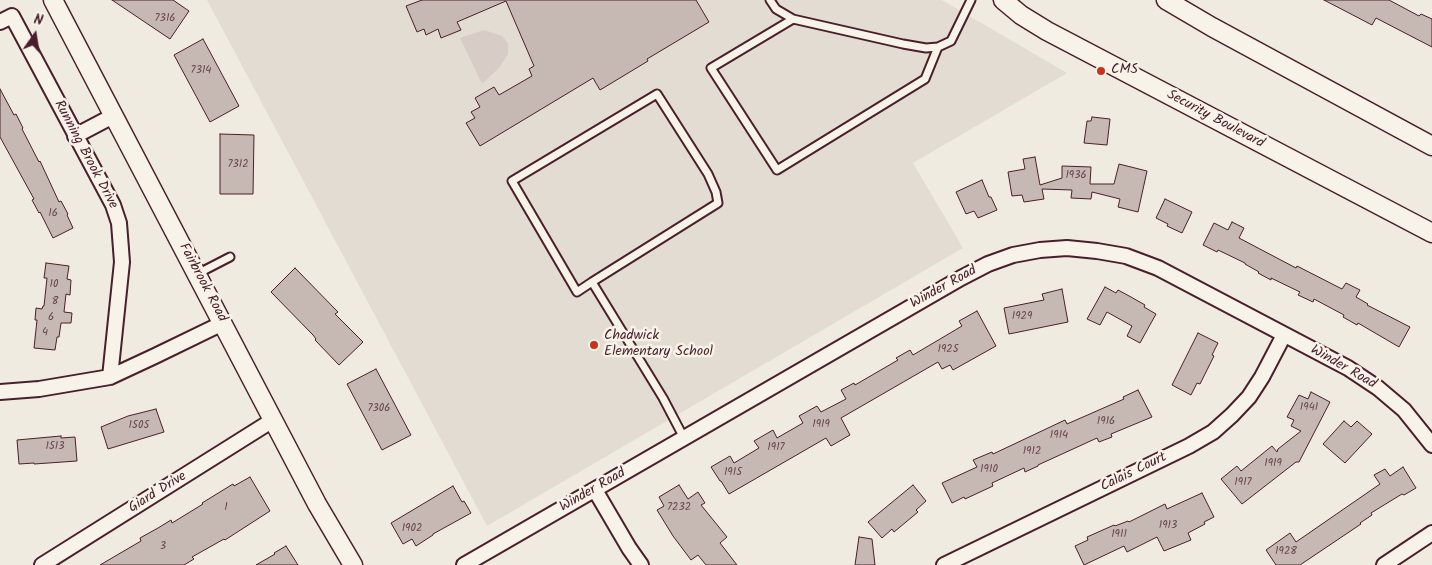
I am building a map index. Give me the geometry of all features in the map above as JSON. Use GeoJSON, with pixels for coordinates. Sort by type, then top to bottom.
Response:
{"type":"FeatureCollection","features":[{"type":"Feature","properties":{"kind":"street","name":"Fairbrook Road"},"geometry":{"type":"LineString","coordinates":[[53,0],[273,420],[353,565]]}},
{"type":"Feature","properties":{"kind":"street","name":"Security Boulevard"},"geometry":{"type":"LineString","coordinates":[[1003,0],[1021,15],[1047,31],[1432,233]]}},
{"type":"Feature","properties":{"kind":"street"},"geometry":{"type":"LineString","coordinates":[[1166,0],[1220,32],[1432,146]]}},
{"type":"Feature","properties":{"kind":"street","name":"Running Brook Drive"},"geometry":{"type":"LineString","coordinates":[[0,22],[12,16],[112,205],[119,223],[122,262],[110,377]]}},
{"type":"Feature","properties":{"kind":"street"},"geometry":{"type":"LineString","coordinates":[[75,136],[113,116]]}},
{"type":"Feature","properties":{"kind":"street","name":"Winder Road"},"geometry":{"type":"LineString","coordinates":[[464,565],[961,278],[988,264],[1040,250],[1067,248],[1097,251],[1126,256],[1158,268],[1348,368],[1378,388],[1404,410],[1432,445]]}},
{"type":"Feature","properties":{"kind":"street"},"geometry":{"type":"LineString","coordinates":[[0,392],[39,389],[110,377],[223,323]]}},
{"type":"Feature","properties":{"kind":"street","name":"Calais Court"},"geometry":{"type":"LineString","coordinates":[[944,565],[1189,446],[1213,432],[1249,397],[1284,335]]}},
{"type":"Feature","properties":{"kind":"street","name":"Giard Drive"},"geometry":{"type":"LineString","coordinates":[[42,565],[273,420]]}},
{"type":"Feature","properties":{"kind":"street"},"geometry":{"type":"LineString","coordinates":[[595,490],[641,565]]}},
{"type":"Feature","properties":{"kind":"street"},"geometry":{"type":"LineString","coordinates":[[1384,565],[1432,533]]}},
{"type":"Feature","properties":{"kind":"lane"},"geometry":{"type":"LineString","coordinates":[[770,0],[776,9],[793,19],[926,48],[938,47],[951,41],[971,0]]}},
{"type":"Feature","properties":{"kind":"lane"},"geometry":{"type":"LineString","coordinates":[[793,19],[711,68],[777,170],[925,79],[938,47]]}},
{"type":"Feature","properties":{"kind":"lane"},"geometry":{"type":"LineString","coordinates":[[657,94],[708,174],[718,202],[592,282],[576,292],[512,182],[657,94]]}},
{"type":"Feature","properties":{"kind":"lane"},"geometry":{"type":"LineString","coordinates":[[197,274],[230,257]]}},
{"type":"Feature","properties":{"kind":"lane"},"geometry":{"type":"LineString","coordinates":[[592,282],[663,398],[684,438]]}},
{"type":"Feature","properties":{"kind":"shaded area","name":"Chadwick Elementary School"},"geometry":{"type":"Polygon","coordinates":[[[207,0],[942,0],[1067,73],[913,163],[963,248],[487,526],[207,0]]]}},
{"type":"Feature","properties":{"kind":"shaded area"},"geometry":{"type":"Polygon","coordinates":[[[484,30],[502,36],[508,43],[508,54],[499,68],[482,84],[460,38],[484,30]]]}},
{"type":"Feature","properties":{"kind":"building"},"geometry":{"type":"Polygon","coordinates":[[[112,0],[173,0],[189,11],[170,39],[112,0]]]}},
{"type":"Feature","properties":{"kind":"building"},"geometry":{"type":"Polygon","coordinates":[[[422,0],[696,0],[709,22],[600,90],[593,78],[480,146],[466,123],[475,118],[471,112],[480,107],[475,98],[494,87],[499,95],[532,76],[529,69],[534,66],[506,1],[457,22],[461,30],[441,38],[438,29],[426,35],[424,29],[417,32],[406,6],[422,0]]]}},
{"type":"Feature","properties":{"kind":"building"},"geometry":{"type":"Polygon","coordinates":[[[1324,0],[1389,0],[1419,16],[1421,14],[1432,19],[1432,47],[1376,18],[1372,25],[1324,0]]]}},
{"type":"Feature","properties":{"kind":"building"},"geometry":{"type":"Polygon","coordinates":[[[203,39],[239,106],[210,122],[174,55],[203,39]]]}},
{"type":"Feature","properties":{"kind":"building"},"geometry":{"type":"Polygon","coordinates":[[[0,89],[14,115],[16,114],[59,202],[61,201],[68,214],[73,228],[53,238],[0,137],[0,89]]]}},
{"type":"Feature","properties":{"kind":"building"},"geometry":{"type":"Polygon","coordinates":[[[1092,117],[1110,119],[1107,145],[1084,143],[1087,121],[1091,121],[1092,117]]]}},
{"type":"Feature","properties":{"kind":"building"},"geometry":{"type":"Polygon","coordinates":[[[220,134],[254,135],[253,194],[220,194],[220,134]]]}},
{"type":"Feature","properties":{"kind":"building"},"geometry":{"type":"Polygon","coordinates":[[[1035,157],[1040,185],[1062,178],[1062,166],[1091,167],[1090,184],[1114,184],[1119,164],[1147,171],[1138,212],[1118,207],[1120,199],[1092,192],[1091,199],[1071,198],[1072,190],[1042,189],[1044,199],[1024,202],[1022,195],[1012,196],[1008,172],[1025,169],[1023,159],[1035,157]]]}},
{"type":"Feature","properties":{"kind":"building"},"geometry":{"type":"Polygon","coordinates":[[[982,180],[997,210],[978,218],[974,211],[966,214],[956,192],[982,180]]]}},
{"type":"Feature","properties":{"kind":"building"},"geometry":{"type":"Polygon","coordinates":[[[1165,199],[1192,212],[1182,233],[1156,218],[1165,199]]]}},
{"type":"Feature","properties":{"kind":"building"},"geometry":{"type":"Polygon","coordinates":[[[1232,222],[1244,228],[1239,238],[1296,268],[1297,266],[1342,289],[1346,283],[1360,290],[1356,297],[1367,305],[1410,327],[1399,347],[1314,299],[1313,302],[1298,295],[1300,292],[1271,278],[1271,280],[1245,263],[1203,245],[1214,223],[1228,230],[1232,222]]]}},
{"type":"Feature","properties":{"kind":"building"},"geometry":{"type":"Polygon","coordinates":[[[46,263],[69,266],[67,279],[71,280],[70,295],[66,294],[64,312],[72,313],[71,323],[61,323],[55,350],[34,348],[37,320],[35,320],[36,308],[42,309],[44,306],[47,278],[44,278],[46,263]]]}},
{"type":"Feature","properties":{"kind":"building"},"geometry":{"type":"Polygon","coordinates":[[[295,268],[338,312],[335,314],[363,342],[339,365],[271,292],[295,268]]]}},
{"type":"Feature","properties":{"kind":"building"},"geometry":{"type":"Polygon","coordinates":[[[1105,287],[1116,293],[1118,290],[1145,305],[1144,307],[1156,314],[1140,343],[1127,336],[1132,326],[1107,312],[1100,325],[1087,319],[1105,287]]]}},
{"type":"Feature","properties":{"kind":"building"},"geometry":{"type":"Polygon","coordinates":[[[1062,289],[1068,322],[1009,334],[1004,308],[1044,300],[1042,294],[1062,289]]]}},
{"type":"Feature","properties":{"kind":"building"},"geometry":{"type":"Polygon","coordinates":[[[977,311],[996,346],[953,370],[950,365],[942,369],[938,362],[841,418],[850,435],[831,446],[826,438],[729,494],[711,467],[730,456],[734,463],[759,448],[754,441],[773,430],[777,438],[803,423],[799,416],[817,406],[821,412],[846,399],[841,390],[854,383],[855,385],[898,360],[896,358],[910,350],[913,355],[962,326],[959,321],[977,311]]]}},
{"type":"Feature","properties":{"kind":"building"},"geometry":{"type":"Polygon","coordinates":[[[1198,333],[1218,343],[1212,355],[1214,356],[1200,384],[1197,383],[1191,395],[1172,385],[1198,333]]]}},
{"type":"Feature","properties":{"kind":"building"},"geometry":{"type":"Polygon","coordinates":[[[376,369],[411,435],[382,450],[347,384],[376,369]]]}},
{"type":"Feature","properties":{"kind":"building"},"geometry":{"type":"Polygon","coordinates":[[[1138,390],[1152,417],[1111,434],[1112,437],[1099,442],[1097,438],[1025,472],[1024,468],[992,483],[993,486],[952,503],[942,483],[977,467],[973,460],[992,452],[993,454],[1065,420],[1067,424],[1124,399],[1123,397],[1138,390]]]}},
{"type":"Feature","properties":{"kind":"building"},"geometry":{"type":"Polygon","coordinates":[[[1311,392],[1330,402],[1299,462],[1296,462],[1242,504],[1221,479],[1237,466],[1241,471],[1272,446],[1277,452],[1278,449],[1301,431],[1291,426],[1294,420],[1287,417],[1299,395],[1308,399],[1311,392]]]}},
{"type":"Feature","properties":{"kind":"building"},"geometry":{"type":"Polygon","coordinates":[[[156,409],[164,432],[108,449],[101,427],[128,416],[156,409]]]}},
{"type":"Feature","properties":{"kind":"building"},"geometry":{"type":"Polygon","coordinates":[[[1344,421],[1351,427],[1357,421],[1372,434],[1345,463],[1323,444],[1344,421]]]}},
{"type":"Feature","properties":{"kind":"building"},"geometry":{"type":"Polygon","coordinates":[[[61,436],[61,438],[75,437],[77,461],[19,464],[17,440],[61,436]]]}},
{"type":"Feature","properties":{"kind":"building"},"geometry":{"type":"Polygon","coordinates":[[[1403,467],[1416,488],[1404,495],[1402,494],[1371,513],[1372,515],[1361,524],[1300,565],[1276,565],[1266,550],[1290,533],[1296,542],[1380,484],[1374,475],[1385,469],[1390,476],[1403,467]]]}},
{"type":"Feature","properties":{"kind":"building"},"geometry":{"type":"Polygon","coordinates":[[[250,477],[270,511],[225,540],[192,557],[194,559],[184,565],[100,565],[141,541],[140,538],[171,520],[172,523],[233,484],[234,486],[250,477]]]}},
{"type":"Feature","properties":{"kind":"building"},"geometry":{"type":"Polygon","coordinates":[[[679,485],[688,499],[698,492],[705,503],[701,505],[727,537],[720,543],[737,565],[706,565],[698,555],[691,560],[673,536],[657,510],[664,506],[659,497],[679,485]]]}},
{"type":"Feature","properties":{"kind":"building"},"geometry":{"type":"Polygon","coordinates":[[[913,485],[926,501],[916,510],[918,512],[894,532],[892,529],[882,538],[868,522],[913,485]]]}},
{"type":"Feature","properties":{"kind":"building"},"geometry":{"type":"Polygon","coordinates":[[[453,486],[471,513],[433,534],[416,546],[412,539],[403,544],[391,523],[453,486]]]}},
{"type":"Feature","properties":{"kind":"building"},"geometry":{"type":"Polygon","coordinates":[[[1202,493],[1214,517],[1188,533],[1191,540],[1164,551],[1157,537],[1127,552],[1124,546],[1084,565],[1075,546],[1088,540],[1087,537],[1114,525],[1129,522],[1165,504],[1167,509],[1202,493]]]}},
{"type":"Feature","properties":{"kind":"building"},"geometry":{"type":"Polygon","coordinates":[[[859,537],[872,539],[875,565],[855,565],[859,537]]]}},
{"type":"Feature","properties":{"kind":"building"},"geometry":{"type":"Polygon","coordinates":[[[286,546],[298,565],[256,565],[275,554],[286,546]]]}},
{"type":"Feature","properties":{"kind":"place","name":"CMS"},"geometry":{"type":"Point","coordinates":[1101,71]}},
{"type":"Feature","properties":{"kind":"place","name":"Chadwick Elementary School"},"geometry":{"type":"Point","coordinates":[594,345]}}]}
